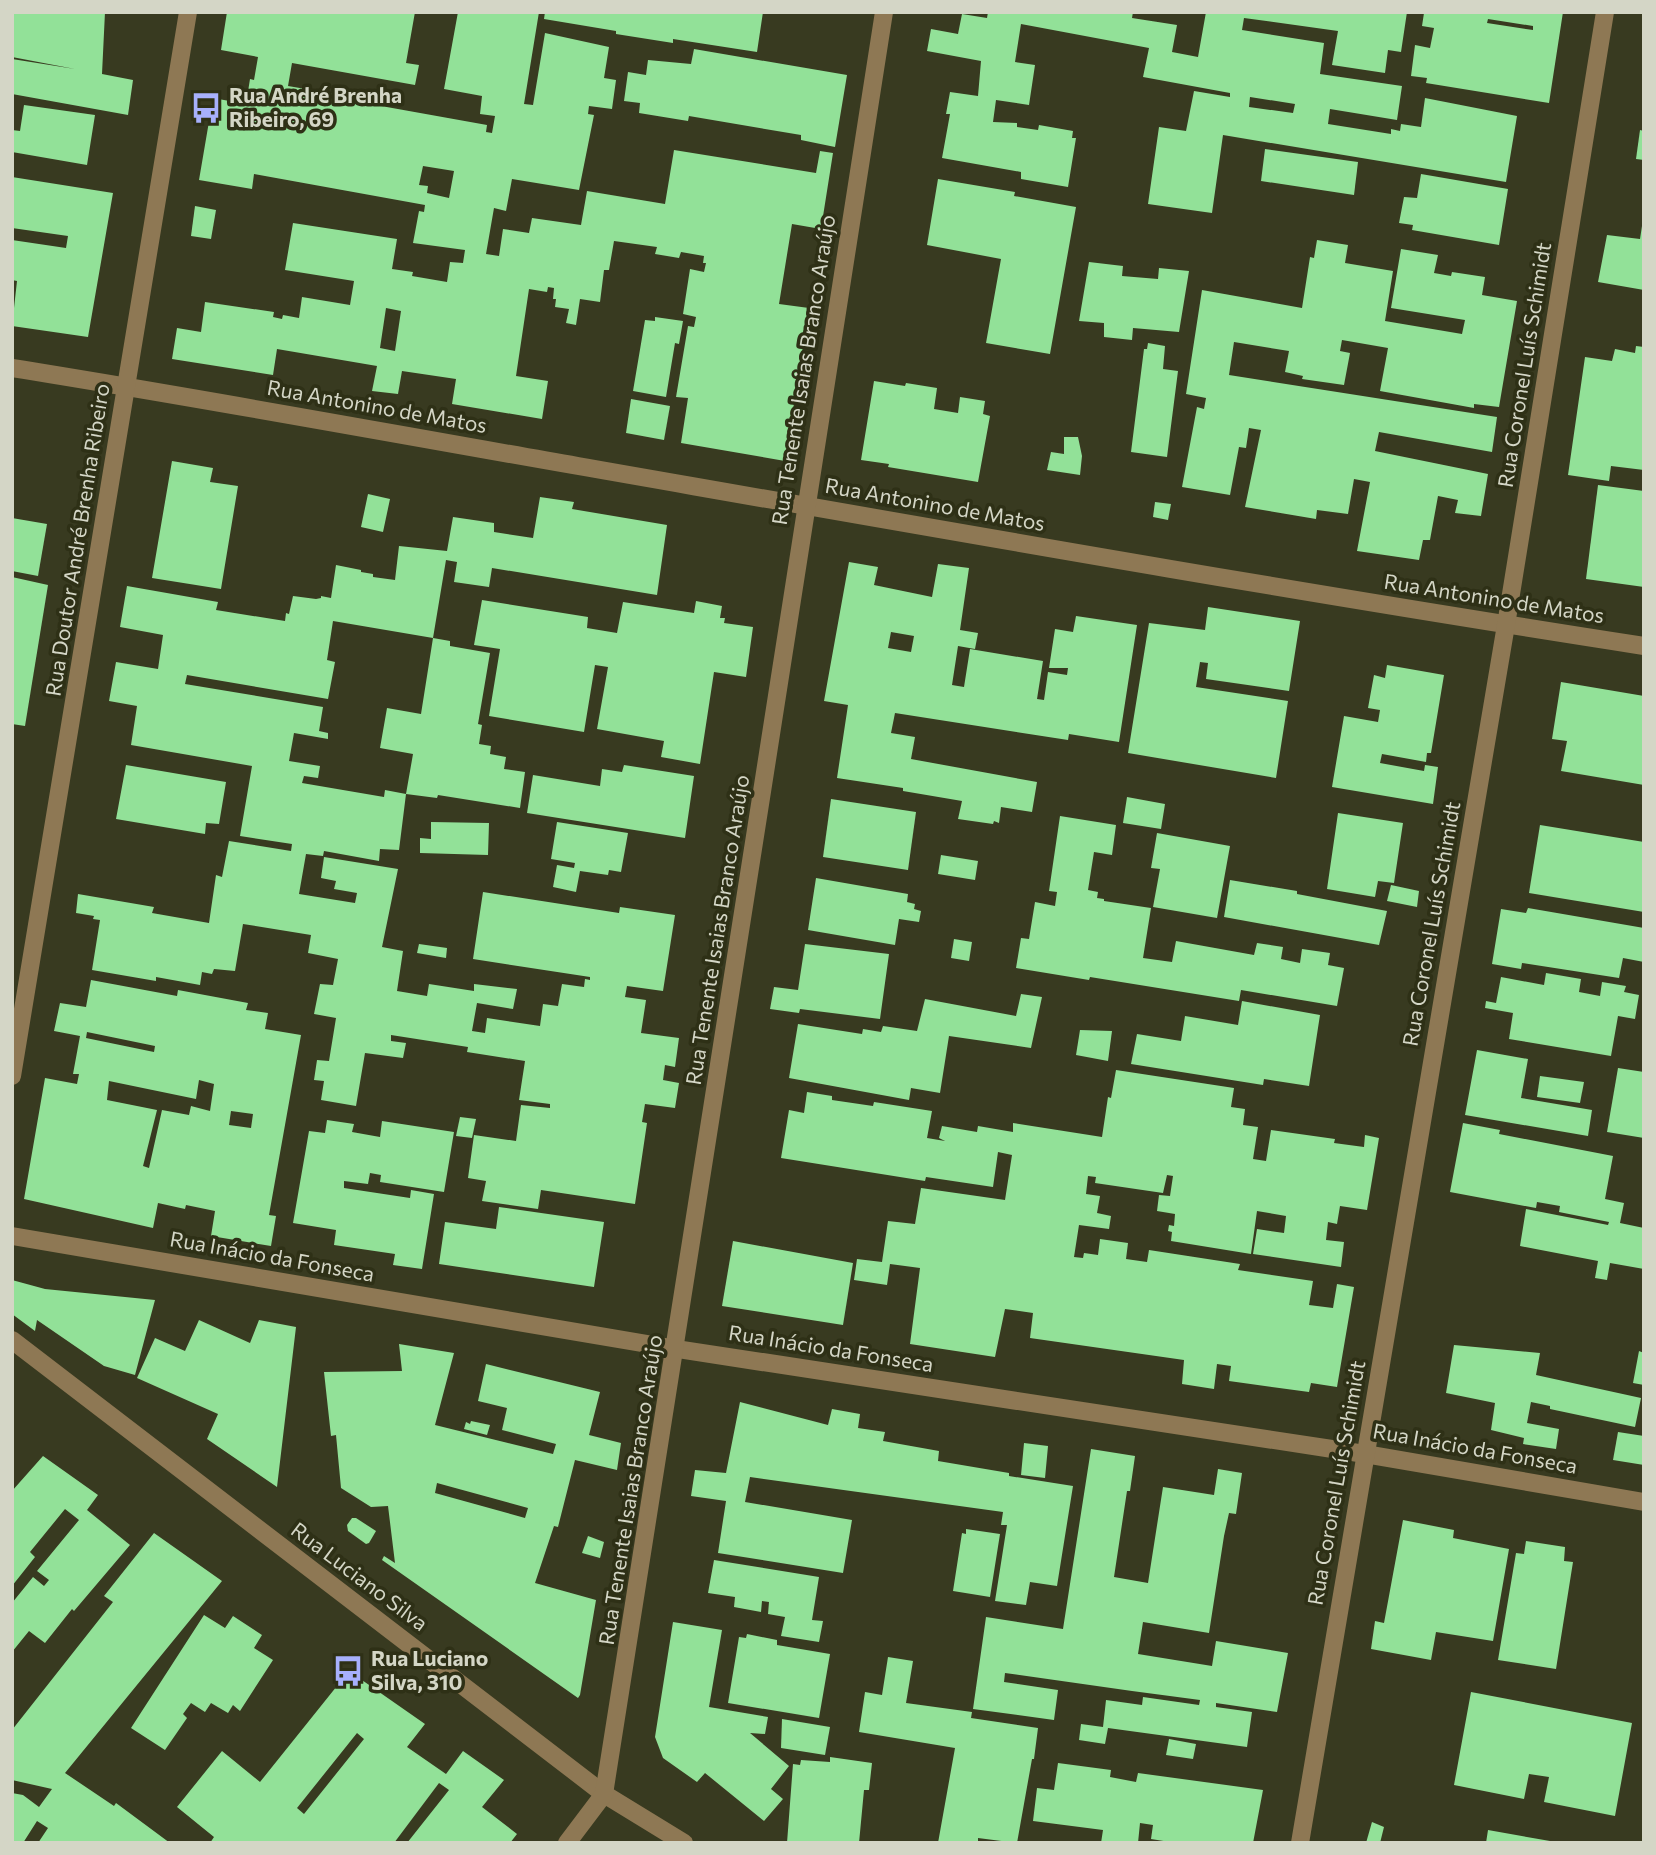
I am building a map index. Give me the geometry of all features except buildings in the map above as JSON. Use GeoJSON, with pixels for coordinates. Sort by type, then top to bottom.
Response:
{"type":"FeatureCollection","features":[{"type":"Feature","properties":{"kind":"street","name":"Rua Doutor André Brenha Ribeiro"},"geometry":{"type":"LineString","coordinates":[[12,1076],[188,12]]}},
{"type":"Feature","properties":{"kind":"street","name":"Rua Tenente Isaias Branco Araújo"},"geometry":{"type":"LineString","coordinates":[[567,1843],[604,1794],[677,1349],[805,506],[884,12]]}},
{"type":"Feature","properties":{"kind":"street","name":"Rua Coronel Luís Schimidt"},"geometry":{"type":"LineString","coordinates":[[1300,1843],[1506,625],[1605,12]]}},
{"type":"Feature","properties":{"kind":"street","name":"Rua Antonino de Matos"},"geometry":{"type":"LineString","coordinates":[[12,368],[805,506],[1644,646]]}},
{"type":"Feature","properties":{"kind":"street","name":"Rua Inácio da Fonseca"},"geometry":{"type":"LineString","coordinates":[[12,1236],[677,1349],[1365,1454],[1644,1502]]}},
{"type":"Feature","properties":{"kind":"street","name":"Rua Luciano Silva"},"geometry":{"type":"LineString","coordinates":[[12,1340],[604,1794],[684,1843]]}},
{"type":"Feature","properties":{"kind":"place","name":"Rua André Brenha Ribeiro, 69"},"geometry":{"type":"Point","coordinates":[206,108]}},
{"type":"Feature","properties":{"kind":"place","name":"Rua Luciano Silva, 310"},"geometry":{"type":"Point","coordinates":[348,1671]}}]}
